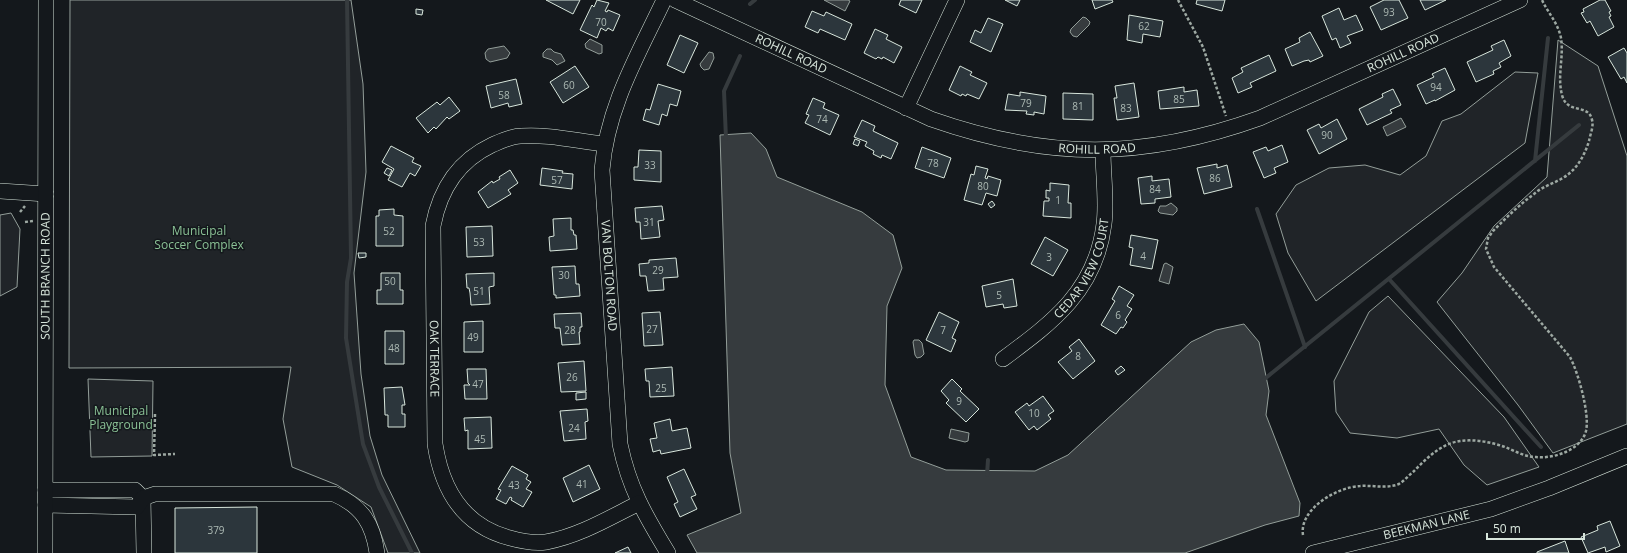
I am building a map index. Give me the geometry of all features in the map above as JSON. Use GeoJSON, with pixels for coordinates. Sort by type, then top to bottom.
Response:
{"type":"FeatureCollection","features":[{"type":"Feature","properties":{"kind":"street","name":"SOUTH BRANCH ROAD"},"geometry":{"type":"LineString","coordinates":[[45,553],[46,0]]}},
{"type":"Feature","properties":{"kind":"street","name":"VAN BOLTON ROAD"},"geometry":{"type":"LineString","coordinates":[[664,0],[620,92],[612,113],[604,144],[602,170],[620,444],[625,469],[639,503],[668,553]]}},
{"type":"Feature","properties":{"kind":"street","name":"ROHILL ROAD"},"geometry":{"type":"LineString","coordinates":[[675,0],[906,108],[964,131],[1038,146],[1103,151],[1150,146],[1191,139],[1233,128],[1260,118],[1501,4],[1520,0]]}},
{"type":"Feature","properties":{"kind":"street"},"geometry":{"type":"LineString","coordinates":[[906,108],[957,0]]}},
{"type":"Feature","properties":{"kind":"street","name":"OAK TERRACE"},"geometry":{"type":"LineString","coordinates":[[604,144],[543,136],[519,136],[501,141],[479,151],[464,163],[452,176],[436,208],[433,226],[435,444],[438,467],[447,489],[460,508],[478,524],[499,535],[522,542],[544,543],[567,537],[639,503]]}},
{"type":"Feature","properties":{"kind":"street","name":"CEDAR VIEW COURT"},"geometry":{"type":"LineString","coordinates":[[1003,359],[1059,316],[1083,286],[1094,266],[1101,244],[1105,223],[1103,151]]}},
{"type":"Feature","properties":{"kind":"street"},"geometry":{"type":"LineString","coordinates":[[0,191],[46,194]]}},
{"type":"Feature","properties":{"kind":"street","name":"BEEKMAN LANE"},"geometry":{"type":"LineString","coordinates":[[1313,553],[1491,509],[1542,491],[1627,456]]}},
{"type":"Feature","properties":{"kind":"street"},"geometry":{"type":"LineString","coordinates":[[45,490],[135,490],[143,498],[144,553]]}},
{"type":"Feature","properties":{"kind":"street"},"geometry":{"type":"LineString","coordinates":[[45,506],[137,507],[143,498],[155,494],[334,494],[350,501],[364,515],[375,538],[377,553]]}},
{"type":"Feature","properties":{"kind":"path"},"geometry":{"type":"LineString","coordinates":[[1178,0],[1203,47],[1227,116]]}},
{"type":"Feature","properties":{"kind":"path"},"geometry":{"type":"LineString","coordinates":[[1303,535],[1304,522],[1312,510],[1324,500],[1350,488],[1359,486],[1387,487],[1398,484],[1430,455],[1447,444],[1466,440],[1504,447],[1536,458],[1563,453],[1576,446],[1586,431],[1587,421],[1584,401],[1576,367],[1494,267],[1486,249],[1488,238],[1493,230],[1534,193],[1571,172],[1580,162],[1590,138],[1592,120],[1590,115],[1585,110],[1567,105],[1564,101],[1560,75],[1561,36],[1553,18],[1548,13],[1542,0]]}},
{"type":"Feature","properties":{"kind":"path"},"geometry":{"type":"LineString","coordinates":[[20,212],[25,206]]}},
{"type":"Feature","properties":{"kind":"path"},"geometry":{"type":"LineString","coordinates":[[25,222],[35,221]]}},
{"type":"Feature","properties":{"kind":"path"},"geometry":{"type":"LineString","coordinates":[[155,414],[154,454],[175,454]]}},
{"type":"Feature","properties":{"kind":"green space","name":"Municipal Soccer Complex"},"geometry":{"type":"Polygon","coordinates":[[[70,0],[351,0],[363,84],[366,172],[354,273],[361,374],[370,436],[382,475],[420,553],[388,553],[371,507],[337,485],[292,467],[283,419],[291,367],[69,368],[70,0]]]}},
{"type":"Feature","properties":{"kind":"green space"},"geometry":{"type":"Polygon","coordinates":[[[1558,40],[1598,66],[1627,156],[1627,424],[1553,453],[1518,405],[1437,302],[1462,273],[1494,226],[1547,177],[1558,40]]]}},
{"type":"Feature","properties":{"kind":"green space"},"geometry":{"type":"Polygon","coordinates":[[[1515,72],[1538,73],[1525,143],[1316,301],[1288,253],[1276,214],[1296,185],[1329,168],[1365,165],[1400,175],[1426,156],[1442,121],[1461,114],[1515,72]]]}},
{"type":"Feature","properties":{"kind":"green space"},"geometry":{"type":"Polygon","coordinates":[[[11,213],[20,229],[17,287],[0,296],[0,215],[11,213]]]}},
{"type":"Feature","properties":{"kind":"green space"},"geometry":{"type":"Polygon","coordinates":[[[1388,296],[1504,417],[1539,467],[1487,485],[1464,465],[1439,429],[1397,438],[1350,433],[1336,412],[1334,381],[1369,312],[1388,296]]]}},
{"type":"Feature","properties":{"kind":"green space","name":"Municipal Playground"},"geometry":{"type":"Polygon","coordinates":[[[88,379],[153,381],[152,456],[91,457],[88,379]]]}},
{"type":"Feature","properties":{"kind":"shaded area"},"geometry":{"type":"Polygon","coordinates":[[[824,0],[848,0],[850,1],[845,11],[824,0]]]}},
{"type":"Feature","properties":{"kind":"shaded area"},"geometry":{"type":"Polygon","coordinates":[[[1083,17],[1090,22],[1089,25],[1077,37],[1073,36],[1070,32],[1071,29],[1083,17]]]}},
{"type":"Feature","properties":{"kind":"shaded area"},"geometry":{"type":"Polygon","coordinates":[[[590,39],[602,45],[602,53],[599,54],[586,48],[585,44],[590,39]]]}},
{"type":"Feature","properties":{"kind":"shaded area"},"geometry":{"type":"Polygon","coordinates":[[[504,46],[510,53],[507,58],[490,62],[486,59],[485,53],[488,49],[504,46]]]}},
{"type":"Feature","properties":{"kind":"shaded area"},"geometry":{"type":"Polygon","coordinates":[[[547,49],[551,49],[554,52],[561,54],[565,61],[557,65],[552,60],[543,57],[543,53],[547,49]]]}},
{"type":"Feature","properties":{"kind":"shaded area"},"geometry":{"type":"Polygon","coordinates":[[[709,52],[713,53],[714,58],[709,69],[704,70],[700,64],[709,52]]]}},
{"type":"Feature","properties":{"kind":"shaded area"},"geometry":{"type":"Polygon","coordinates":[[[1401,118],[1406,127],[1387,136],[1383,127],[1401,118]]]}},
{"type":"Feature","properties":{"kind":"shaded area"},"geometry":{"type":"Polygon","coordinates":[[[751,133],[766,149],[777,177],[862,212],[893,235],[902,268],[887,306],[885,385],[911,457],[946,470],[1035,471],[1068,455],[1191,342],[1216,330],[1244,324],[1259,342],[1269,391],[1266,415],[1300,503],[1299,516],[1265,525],[1185,553],[697,553],[687,535],[741,513],[730,453],[720,135],[751,133]]]}},
{"type":"Feature","properties":{"kind":"shaded area"},"geometry":{"type":"Polygon","coordinates":[[[1171,203],[1177,208],[1177,211],[1173,215],[1160,213],[1158,211],[1160,206],[1166,206],[1171,203]]]}},
{"type":"Feature","properties":{"kind":"shaded area"},"geometry":{"type":"Polygon","coordinates":[[[1166,263],[1173,267],[1169,284],[1159,281],[1164,264],[1166,263]]]}},
{"type":"Feature","properties":{"kind":"shaded area"},"geometry":{"type":"Polygon","coordinates":[[[914,340],[919,340],[922,343],[924,354],[921,357],[917,358],[915,355],[914,340]]]}},
{"type":"Feature","properties":{"kind":"shaded area"},"geometry":{"type":"Polygon","coordinates":[[[951,429],[969,433],[968,441],[965,442],[949,438],[951,429]]]}},
{"type":"Feature","properties":{"kind":"building"},"geometry":{"type":"Polygon","coordinates":[[[546,0],[580,0],[573,14],[546,0]]]}},
{"type":"Feature","properties":{"kind":"building"},"geometry":{"type":"Polygon","coordinates":[[[597,0],[609,3],[605,11],[607,12],[608,10],[620,15],[613,31],[608,28],[606,31],[601,28],[597,38],[580,30],[592,5],[594,7],[597,0]]]}},
{"type":"Feature","properties":{"kind":"building"},"geometry":{"type":"Polygon","coordinates":[[[901,0],[922,0],[916,13],[899,5],[901,0]]]}},
{"type":"Feature","properties":{"kind":"building"},"geometry":{"type":"Polygon","coordinates":[[[1005,0],[1020,0],[1017,6],[1005,0]]]}},
{"type":"Feature","properties":{"kind":"building"},"geometry":{"type":"Polygon","coordinates":[[[1092,0],[1112,0],[1113,2],[1095,9],[1092,0]]]}},
{"type":"Feature","properties":{"kind":"building"},"geometry":{"type":"Polygon","coordinates":[[[1197,0],[1225,0],[1222,11],[1196,4],[1197,0]]]}},
{"type":"Feature","properties":{"kind":"building"},"geometry":{"type":"Polygon","coordinates":[[[1384,0],[1399,0],[1408,18],[1381,30],[1370,7],[1384,0]]]}},
{"type":"Feature","properties":{"kind":"building"},"geometry":{"type":"Polygon","coordinates":[[[1420,0],[1446,0],[1425,10],[1420,0]]]}},
{"type":"Feature","properties":{"kind":"building"},"geometry":{"type":"Polygon","coordinates":[[[1600,0],[1605,0],[1611,11],[1609,12],[1611,16],[1609,17],[1614,27],[1598,36],[1590,21],[1587,23],[1581,13],[1584,12],[1583,9],[1600,0]]]}},
{"type":"Feature","properties":{"kind":"building"},"geometry":{"type":"Polygon","coordinates":[[[1339,8],[1344,20],[1356,15],[1363,30],[1347,36],[1351,43],[1340,48],[1336,38],[1332,40],[1322,16],[1339,8]]]}},
{"type":"Feature","properties":{"kind":"building"},"geometry":{"type":"Polygon","coordinates":[[[416,9],[423,10],[422,15],[416,14],[416,9]]]}},
{"type":"Feature","properties":{"kind":"building"},"geometry":{"type":"Polygon","coordinates":[[[812,11],[824,16],[826,12],[852,24],[845,40],[820,29],[818,33],[805,27],[812,11]]]}},
{"type":"Feature","properties":{"kind":"building"},"geometry":{"type":"Polygon","coordinates":[[[1129,15],[1163,21],[1160,37],[1143,34],[1142,43],[1127,40],[1129,15]]]}},
{"type":"Feature","properties":{"kind":"building"},"geometry":{"type":"Polygon","coordinates":[[[988,18],[1003,24],[991,52],[970,42],[975,30],[981,33],[988,18]]]}},
{"type":"Feature","properties":{"kind":"building"},"geometry":{"type":"Polygon","coordinates":[[[875,29],[888,35],[886,39],[902,47],[894,63],[883,57],[882,59],[878,57],[876,59],[864,53],[875,29]]]}},
{"type":"Feature","properties":{"kind":"building"},"geometry":{"type":"Polygon","coordinates":[[[1310,32],[1323,56],[1310,62],[1309,60],[1304,61],[1292,66],[1285,49],[1300,42],[1299,38],[1310,32]]]}},
{"type":"Feature","properties":{"kind":"building"},"geometry":{"type":"Polygon","coordinates":[[[680,35],[698,43],[684,73],[667,65],[680,35]]]}},
{"type":"Feature","properties":{"kind":"building"},"geometry":{"type":"Polygon","coordinates":[[[1504,40],[1511,56],[1499,63],[1501,67],[1493,71],[1494,74],[1476,82],[1467,62],[1493,50],[1491,46],[1504,40]]]}},
{"type":"Feature","properties":{"kind":"building"},"geometry":{"type":"Polygon","coordinates":[[[1624,48],[1627,53],[1627,83],[1624,77],[1621,79],[1608,57],[1624,48]]]}},
{"type":"Feature","properties":{"kind":"building"},"geometry":{"type":"Polygon","coordinates":[[[1269,55],[1276,71],[1250,83],[1252,87],[1238,93],[1232,78],[1243,72],[1241,68],[1269,55]]]}},
{"type":"Feature","properties":{"kind":"building"},"geometry":{"type":"Polygon","coordinates":[[[575,66],[589,87],[563,103],[550,82],[575,66]]]}},
{"type":"Feature","properties":{"kind":"building"},"geometry":{"type":"Polygon","coordinates":[[[960,66],[972,72],[970,75],[987,83],[979,99],[967,94],[966,96],[962,94],[961,96],[949,90],[960,66]]]}},
{"type":"Feature","properties":{"kind":"building"},"geometry":{"type":"Polygon","coordinates":[[[1445,68],[1455,90],[1435,101],[1426,104],[1417,85],[1434,77],[1432,74],[1445,68]]]}},
{"type":"Feature","properties":{"kind":"building"},"geometry":{"type":"Polygon","coordinates":[[[516,79],[522,104],[509,107],[508,103],[491,108],[486,86],[516,79]]]}},
{"type":"Feature","properties":{"kind":"building"},"geometry":{"type":"Polygon","coordinates":[[[1134,83],[1139,117],[1117,120],[1114,98],[1117,98],[1115,86],[1134,83]]]}},
{"type":"Feature","properties":{"kind":"building"},"geometry":{"type":"Polygon","coordinates":[[[658,84],[681,91],[677,106],[670,104],[667,116],[662,114],[659,125],[643,120],[646,109],[650,110],[658,84]]]}},
{"type":"Feature","properties":{"kind":"building"},"geometry":{"type":"Polygon","coordinates":[[[1184,87],[1184,92],[1197,90],[1199,106],[1160,109],[1158,91],[1184,87]]]}},
{"type":"Feature","properties":{"kind":"building"},"geometry":{"type":"Polygon","coordinates":[[[1393,89],[1401,105],[1390,110],[1392,113],[1367,125],[1359,109],[1383,97],[1382,94],[1393,89]]]}},
{"type":"Feature","properties":{"kind":"building"},"geometry":{"type":"Polygon","coordinates":[[[1020,92],[1046,96],[1044,114],[1034,112],[1034,115],[1026,114],[1027,111],[1005,110],[1008,94],[1020,96],[1020,92]]]}},
{"type":"Feature","properties":{"kind":"building"},"geometry":{"type":"Polygon","coordinates":[[[1063,93],[1093,94],[1093,120],[1063,119],[1063,93]]]}},
{"type":"Feature","properties":{"kind":"building"},"geometry":{"type":"Polygon","coordinates":[[[449,97],[460,111],[449,119],[447,117],[436,129],[434,127],[428,133],[416,118],[437,102],[440,105],[449,97]]]}},
{"type":"Feature","properties":{"kind":"building"},"geometry":{"type":"Polygon","coordinates":[[[813,98],[825,103],[823,108],[839,115],[830,135],[805,123],[809,115],[806,114],[813,98]]]}},
{"type":"Feature","properties":{"kind":"building"},"geometry":{"type":"Polygon","coordinates":[[[1337,119],[1347,139],[1319,154],[1307,130],[1319,124],[1321,128],[1337,119]]]}},
{"type":"Feature","properties":{"kind":"building"},"geometry":{"type":"Polygon","coordinates":[[[862,120],[875,126],[873,131],[898,143],[891,159],[882,155],[881,158],[873,154],[874,151],[865,146],[867,142],[854,137],[862,120]]]}},
{"type":"Feature","properties":{"kind":"building"},"geometry":{"type":"Polygon","coordinates":[[[855,139],[860,141],[858,146],[853,144],[855,139]]]}},
{"type":"Feature","properties":{"kind":"building"},"geometry":{"type":"Polygon","coordinates":[[[1282,145],[1288,162],[1274,168],[1276,173],[1264,178],[1253,152],[1266,147],[1268,151],[1282,145]]]}},
{"type":"Feature","properties":{"kind":"building"},"geometry":{"type":"Polygon","coordinates":[[[391,146],[414,158],[412,162],[421,166],[415,176],[410,173],[402,187],[388,180],[394,169],[382,162],[391,146]]]}},
{"type":"Feature","properties":{"kind":"building"},"geometry":{"type":"Polygon","coordinates":[[[922,147],[951,158],[944,178],[915,168],[922,147]]]}},
{"type":"Feature","properties":{"kind":"building"},"geometry":{"type":"Polygon","coordinates":[[[639,150],[661,151],[661,182],[634,180],[634,167],[638,167],[639,150]]]}},
{"type":"Feature","properties":{"kind":"building"},"geometry":{"type":"Polygon","coordinates":[[[1217,164],[1217,168],[1227,165],[1232,187],[1204,194],[1197,168],[1217,164]]]}},
{"type":"Feature","properties":{"kind":"building"},"geometry":{"type":"Polygon","coordinates":[[[976,166],[988,169],[985,178],[987,179],[988,176],[1001,180],[997,196],[986,193],[982,205],[964,200],[971,174],[974,175],[976,166]]]}},
{"type":"Feature","properties":{"kind":"building"},"geometry":{"type":"Polygon","coordinates":[[[387,168],[392,170],[389,176],[384,173],[387,168]]]}},
{"type":"Feature","properties":{"kind":"building"},"geometry":{"type":"Polygon","coordinates":[[[542,168],[573,174],[572,189],[540,185],[542,168]]]}},
{"type":"Feature","properties":{"kind":"building"},"geometry":{"type":"Polygon","coordinates":[[[510,170],[518,183],[508,190],[511,194],[488,208],[478,192],[492,181],[493,183],[500,179],[499,177],[510,170]]]}},
{"type":"Feature","properties":{"kind":"building"},"geometry":{"type":"Polygon","coordinates":[[[1152,176],[1152,181],[1169,179],[1171,197],[1155,199],[1155,203],[1141,204],[1138,178],[1152,176]]]}},
{"type":"Feature","properties":{"kind":"building"},"geometry":{"type":"Polygon","coordinates":[[[1050,183],[1069,185],[1068,203],[1071,203],[1071,218],[1043,216],[1044,201],[1049,201],[1049,198],[1046,198],[1046,190],[1050,191],[1050,183]]]}},
{"type":"Feature","properties":{"kind":"building"},"geometry":{"type":"Polygon","coordinates":[[[992,201],[995,205],[991,208],[988,204],[992,201]]]}},
{"type":"Feature","properties":{"kind":"building"},"geometry":{"type":"Polygon","coordinates":[[[662,206],[664,220],[658,221],[660,237],[641,239],[640,222],[636,222],[635,208],[662,206]]]}},
{"type":"Feature","properties":{"kind":"building"},"geometry":{"type":"Polygon","coordinates":[[[394,209],[394,215],[403,216],[403,246],[376,246],[376,216],[379,216],[379,210],[394,209]]]}},
{"type":"Feature","properties":{"kind":"building"},"geometry":{"type":"Polygon","coordinates":[[[571,218],[571,230],[573,230],[574,235],[576,235],[577,249],[550,251],[549,237],[554,236],[553,219],[571,218]]]}},
{"type":"Feature","properties":{"kind":"building"},"geometry":{"type":"Polygon","coordinates":[[[492,226],[493,256],[467,257],[466,227],[492,226]]]}},
{"type":"Feature","properties":{"kind":"building"},"geometry":{"type":"Polygon","coordinates":[[[1131,235],[1158,240],[1152,269],[1130,265],[1133,248],[1129,247],[1131,235]]]}},
{"type":"Feature","properties":{"kind":"building"},"geometry":{"type":"Polygon","coordinates":[[[1045,237],[1068,250],[1053,276],[1031,264],[1045,237]]]}},
{"type":"Feature","properties":{"kind":"building"},"geometry":{"type":"Polygon","coordinates":[[[358,253],[366,253],[366,257],[359,258],[358,253]]]}},
{"type":"Feature","properties":{"kind":"building"},"geometry":{"type":"Polygon","coordinates":[[[676,258],[678,277],[663,278],[664,290],[648,291],[646,276],[640,276],[639,264],[649,263],[649,260],[676,258]]]}},
{"type":"Feature","properties":{"kind":"building"},"geometry":{"type":"Polygon","coordinates":[[[575,266],[576,284],[579,284],[580,296],[556,298],[556,295],[554,295],[552,267],[575,266]]]}},
{"type":"Feature","properties":{"kind":"building"},"geometry":{"type":"Polygon","coordinates":[[[381,273],[400,273],[400,290],[403,290],[403,304],[377,304],[377,290],[381,290],[381,273]]]}},
{"type":"Feature","properties":{"kind":"building"},"geometry":{"type":"Polygon","coordinates":[[[494,273],[494,286],[489,287],[490,304],[471,305],[469,288],[467,288],[466,274],[494,273]]]}},
{"type":"Feature","properties":{"kind":"building"},"geometry":{"type":"Polygon","coordinates":[[[1013,279],[1017,306],[1004,308],[1003,304],[986,307],[982,286],[1013,279]]]}},
{"type":"Feature","properties":{"kind":"building"},"geometry":{"type":"Polygon","coordinates":[[[1119,286],[1134,295],[1127,306],[1132,309],[1125,320],[1127,322],[1116,334],[1101,325],[1115,301],[1112,299],[1119,286]]]}},
{"type":"Feature","properties":{"kind":"building"},"geometry":{"type":"Polygon","coordinates":[[[660,312],[663,345],[644,346],[642,313],[660,312]]]}},
{"type":"Feature","properties":{"kind":"building"},"geometry":{"type":"Polygon","coordinates":[[[939,312],[959,322],[952,338],[956,340],[951,352],[926,340],[939,312]]]}},
{"type":"Feature","properties":{"kind":"building"},"geometry":{"type":"Polygon","coordinates":[[[581,313],[582,327],[580,327],[579,332],[580,344],[562,345],[560,328],[555,328],[554,314],[581,313]]]}},
{"type":"Feature","properties":{"kind":"building"},"geometry":{"type":"Polygon","coordinates":[[[483,321],[483,352],[464,352],[464,322],[483,321]]]}},
{"type":"Feature","properties":{"kind":"building"},"geometry":{"type":"Polygon","coordinates":[[[385,331],[404,331],[404,364],[385,364],[385,331]]]}},
{"type":"Feature","properties":{"kind":"building"},"geometry":{"type":"Polygon","coordinates":[[[1079,339],[1095,361],[1073,379],[1058,362],[1072,351],[1069,347],[1079,339]]]}},
{"type":"Feature","properties":{"kind":"building"},"geometry":{"type":"Polygon","coordinates":[[[584,361],[586,391],[561,392],[558,363],[584,361]]]}},
{"type":"Feature","properties":{"kind":"building"},"geometry":{"type":"Polygon","coordinates":[[[1121,366],[1125,370],[1118,375],[1115,371],[1121,366]]]}},
{"type":"Feature","properties":{"kind":"building"},"geometry":{"type":"Polygon","coordinates":[[[672,367],[674,396],[650,397],[649,381],[646,381],[645,369],[672,367]]]}},
{"type":"Feature","properties":{"kind":"building"},"geometry":{"type":"Polygon","coordinates":[[[467,369],[486,369],[487,399],[465,399],[464,385],[470,385],[468,383],[467,369]]]}},
{"type":"Feature","properties":{"kind":"building"},"geometry":{"type":"Polygon","coordinates":[[[952,379],[962,389],[960,391],[979,409],[966,422],[946,403],[949,400],[941,391],[952,379]]]}},
{"type":"Feature","properties":{"kind":"building"},"geometry":{"type":"Polygon","coordinates":[[[402,387],[405,405],[402,405],[402,414],[405,414],[405,427],[388,427],[388,415],[385,415],[384,388],[402,387]]]}},
{"type":"Feature","properties":{"kind":"building"},"geometry":{"type":"Polygon","coordinates":[[[586,392],[586,399],[576,400],[576,393],[586,392]]]}},
{"type":"Feature","properties":{"kind":"building"},"geometry":{"type":"Polygon","coordinates":[[[1043,396],[1054,411],[1048,415],[1051,419],[1037,430],[1034,426],[1029,430],[1015,412],[1027,403],[1029,406],[1043,396]]]}},
{"type":"Feature","properties":{"kind":"building"},"geometry":{"type":"Polygon","coordinates":[[[587,409],[588,421],[585,422],[586,439],[564,441],[560,411],[587,409]]]}},
{"type":"Feature","properties":{"kind":"building"},"geometry":{"type":"Polygon","coordinates":[[[491,417],[492,448],[468,449],[468,430],[465,431],[464,418],[491,417]]]}},
{"type":"Feature","properties":{"kind":"building"},"geometry":{"type":"Polygon","coordinates":[[[670,419],[672,431],[687,428],[691,448],[661,454],[660,450],[653,452],[650,439],[657,438],[654,423],[670,419]]]}},
{"type":"Feature","properties":{"kind":"building"},"geometry":{"type":"Polygon","coordinates":[[[589,465],[600,489],[573,502],[563,478],[589,465]]]}},
{"type":"Feature","properties":{"kind":"building"},"geometry":{"type":"Polygon","coordinates":[[[512,466],[528,475],[526,479],[531,482],[526,489],[532,492],[523,507],[511,500],[512,498],[510,497],[506,504],[496,499],[501,490],[498,489],[512,466]]]}},
{"type":"Feature","properties":{"kind":"building"},"geometry":{"type":"Polygon","coordinates":[[[684,469],[696,495],[691,497],[697,509],[680,517],[674,504],[678,502],[667,477],[684,469]]]}},
{"type":"Feature","properties":{"kind":"building"},"geometry":{"type":"Polygon","coordinates":[[[257,507],[257,553],[175,553],[175,508],[257,507]]]}},
{"type":"Feature","properties":{"kind":"building"},"geometry":{"type":"Polygon","coordinates":[[[1610,521],[1620,546],[1606,552],[1605,547],[1588,553],[1581,537],[1598,530],[1597,526],[1610,521]]]}},
{"type":"Feature","properties":{"kind":"building"},"geometry":{"type":"Polygon","coordinates":[[[1565,541],[1569,553],[1537,553],[1537,552],[1565,541]]]}},
{"type":"Feature","properties":{"kind":"building"},"geometry":{"type":"Polygon","coordinates":[[[628,547],[631,553],[615,553],[628,547]]]}},
{"type":"Feature","properties":{"kind":"waterway"},"geometry":{"type":"LineString","coordinates":[[347,0],[351,258],[347,282],[346,338],[363,444],[379,487],[412,553]]}},
{"type":"Feature","properties":{"kind":"waterway"},"geometry":{"type":"LineString","coordinates":[[750,4],[755,0]]}},
{"type":"Feature","properties":{"kind":"waterway"},"geometry":{"type":"LineString","coordinates":[[1535,161],[1548,38]]}},
{"type":"Feature","properties":{"kind":"waterway"},"geometry":{"type":"LineString","coordinates":[[726,139],[724,91],[740,56]]}},
{"type":"Feature","properties":{"kind":"waterway"},"geometry":{"type":"LineString","coordinates":[[1262,381],[1579,125]]}},
{"type":"Feature","properties":{"kind":"waterway"},"geometry":{"type":"LineString","coordinates":[[1257,209],[1305,347]]}},
{"type":"Feature","properties":{"kind":"waterway"},"geometry":{"type":"LineString","coordinates":[[1389,279],[1541,447]]}},
{"type":"Feature","properties":{"kind":"waterway"},"geometry":{"type":"LineString","coordinates":[[987,475],[988,460]]}}]}
